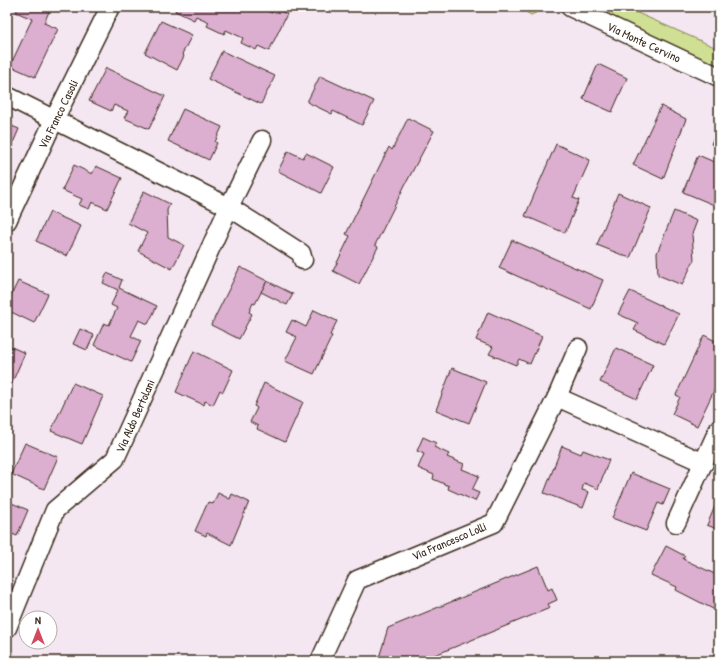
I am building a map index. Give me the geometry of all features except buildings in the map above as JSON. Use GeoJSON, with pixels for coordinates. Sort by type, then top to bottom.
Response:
{"type":"FeatureCollection","features":[{"type":"Feature","properties":{"kind":"street","name":"Via Franco Casoli"},"geometry":{"type":"LineString","coordinates":[[7,221],[54,120],[110,7]]}},
{"type":"Feature","properties":{"kind":"street","name":"Via Monte Cervino"},"geometry":{"type":"LineString","coordinates":[[570,7],[719,77]]}},
{"type":"Feature","properties":{"kind":"street"},"geometry":{"type":"LineString","coordinates":[[7,96],[229,207],[301,253],[303,260]]}},
{"type":"Feature","properties":{"kind":"street","name":"Via Aldo Bertolani"},"geometry":{"type":"LineString","coordinates":[[7,628],[54,510],[115,459],[229,207],[262,140]]}},
{"type":"Feature","properties":{"kind":"street","name":"Via Francesco Lolli"},"geometry":{"type":"LineString","coordinates":[[320,661],[357,580],[494,522],[557,397],[578,348]]}},
{"type":"Feature","properties":{"kind":"street"},"geometry":{"type":"LineString","coordinates":[[557,397],[704,463]]}},
{"type":"Feature","properties":{"kind":"street"},"geometry":{"type":"LineString","coordinates":[[676,523],[719,428]]}},
{"type":"Feature","properties":{"kind":"green space"},"geometry":{"type":"Polygon","coordinates":[[[518,7],[548,7],[531,15],[518,7]]]}},
{"type":"Feature","properties":{"kind":"green space"},"geometry":{"type":"Polygon","coordinates":[[[570,7],[624,7],[719,49],[719,77],[570,7]]]}}]}
